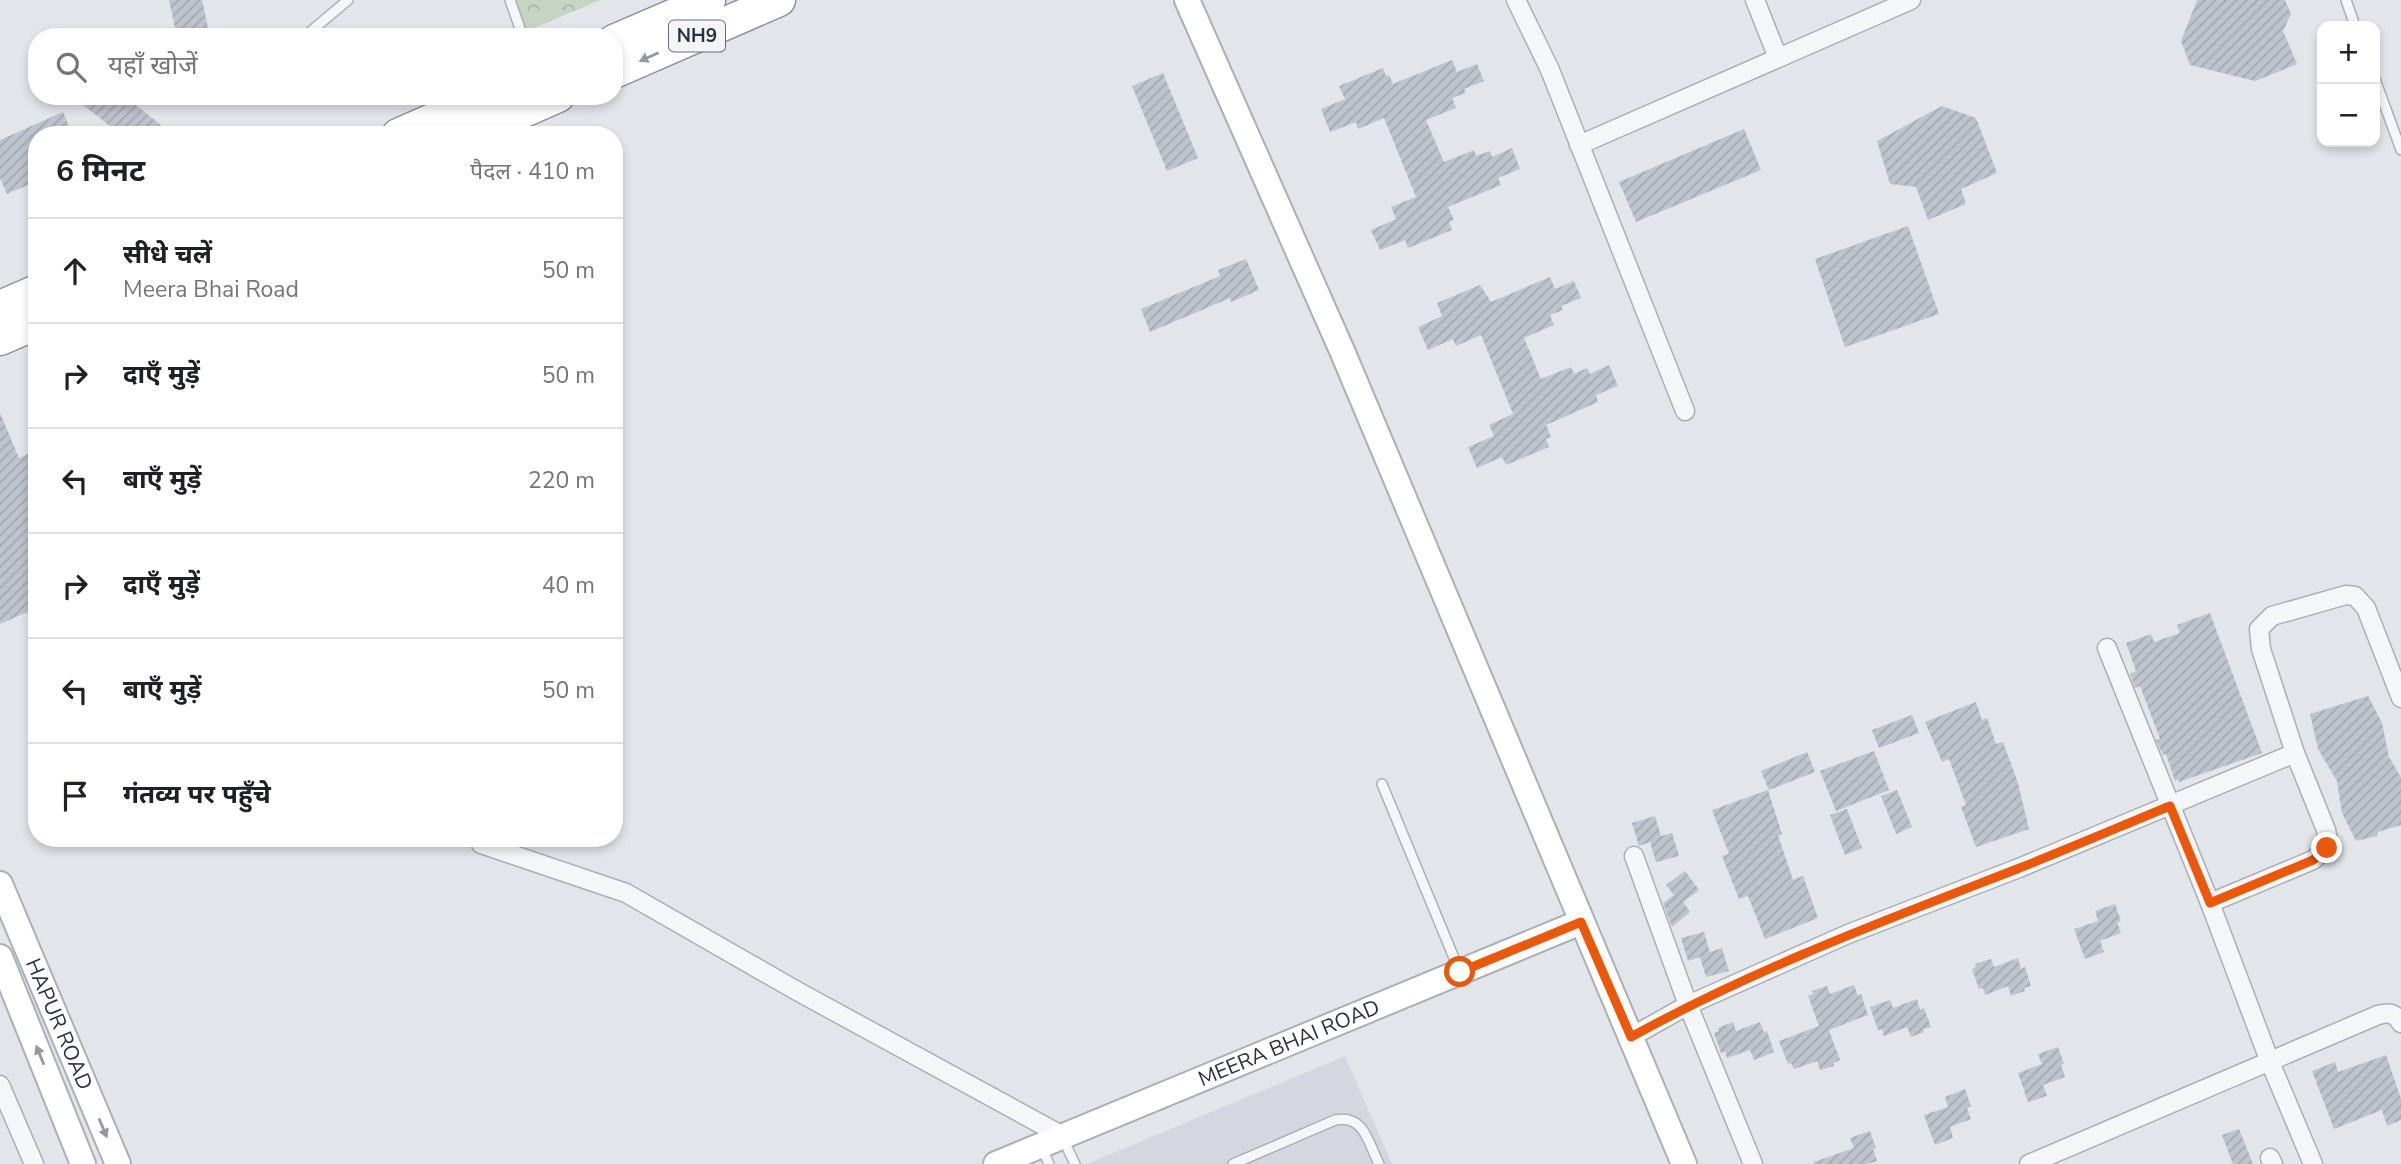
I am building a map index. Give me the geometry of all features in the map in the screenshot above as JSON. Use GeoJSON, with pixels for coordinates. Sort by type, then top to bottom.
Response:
{"type":"FeatureCollection","features":[{"type":"Feature","properties":{"kind":"highway","name":"NH9"},"geometry":{"type":"LineString","coordinates":[[623,37],[709,0]]}},
{"type":"Feature","properties":{"kind":"highway","name":"NH9"},"geometry":{"type":"LineString","coordinates":[[623,68],[779,0]]}},
{"type":"Feature","properties":{"kind":"highway"},"geometry":{"type":"LineString","coordinates":[[419,126],[466,105]]}},
{"type":"Feature","properties":{"kind":"highway"},"geometry":{"type":"LineString","coordinates":[[490,126],[538,105]]}},
{"type":"Feature","properties":{"kind":"highway"},"geometry":{"type":"LineString","coordinates":[[0,307],[28,295]]}},
{"type":"Feature","properties":{"kind":"highway"},"geometry":{"type":"LineString","coordinates":[[0,339],[28,327]]}},
{"type":"Feature","properties":{"kind":"street"},"geometry":{"type":"LineString","coordinates":[[1187,0],[1343,353],[1684,1164]]}},
{"type":"Feature","properties":{"kind":"street"},"geometry":{"type":"LineString","coordinates":[[1516,0],[1549,70],[1685,411]]}},
{"type":"Feature","properties":{"kind":"street"},"geometry":{"type":"LineString","coordinates":[[1755,0],[1778,58]]}},
{"type":"Feature","properties":{"kind":"street"},"geometry":{"type":"LineString","coordinates":[[1579,145],[1911,0]]}},
{"type":"Feature","properties":{"kind":"street"},"geometry":{"type":"LineString","coordinates":[[2210,903],[2313,860],[2327,848],[2326,830],[2295,753],[2259,641],[2259,629],[2272,617],[2346,595],[2355,596],[2366,608],[2401,698]]}},
{"type":"Feature","properties":{"kind":"street"},"geometry":{"type":"LineString","coordinates":[[2107,648],[2210,903],[2270,1062],[2313,1164]]}},
{"type":"Feature","properties":{"kind":"street"},"geometry":{"type":"LineString","coordinates":[[1631,1037],[1688,1005],[1848,934],[2019,868],[2295,753]]}},
{"type":"Feature","properties":{"kind":"street"},"geometry":{"type":"LineString","coordinates":[[490,847],[626,893],[797,991],[1050,1148]]}},
{"type":"Feature","properties":{"kind":"street"},"geometry":{"type":"LineString","coordinates":[[1634,856],[1688,1005],[1753,1164]]}},
{"type":"Feature","properties":{"kind":"street","name":"HAPUR ROAD"},"geometry":{"type":"LineString","coordinates":[[0,884],[118,1164]]}},
{"type":"Feature","properties":{"kind":"street","name":"MEERA BHAI ROAD"},"geometry":{"type":"LineString","coordinates":[[996,1164],[1050,1148],[1581,922]]}},
{"type":"Feature","properties":{"kind":"street","name":"HAPUR ROAD"},"geometry":{"type":"LineString","coordinates":[[0,957],[83,1164]]}},
{"type":"Feature","properties":{"kind":"street"},"geometry":{"type":"LineString","coordinates":[[2029,1164],[2378,1015],[2393,1014],[2401,1023]]}},
{"type":"Feature","properties":{"kind":"street"},"geometry":{"type":"LineString","coordinates":[[0,1085],[34,1164]]}},
{"type":"Feature","properties":{"kind":"lane"},"geometry":{"type":"LineString","coordinates":[[315,28],[348,0]]}},
{"type":"Feature","properties":{"kind":"lane"},"geometry":{"type":"LineString","coordinates":[[510,0],[520,28]]}},
{"type":"Feature","properties":{"kind":"lane"},"geometry":{"type":"LineString","coordinates":[[2346,0],[2353,21]]}},
{"type":"Feature","properties":{"kind":"lane"},"geometry":{"type":"LineString","coordinates":[[2377,84],[2401,150]]}},
{"type":"Feature","properties":{"kind":"lane"},"geometry":{"type":"LineString","coordinates":[[1382,784],[1460,972]]}},
{"type":"Feature","properties":{"kind":"lane"},"geometry":{"type":"LineString","coordinates":[[1233,1164],[1335,1120],[1346,1118],[1356,1121],[1362,1128],[1379,1164]]}},
{"type":"Feature","properties":{"kind":"lane"},"geometry":{"type":"LineString","coordinates":[[1050,1148],[1074,1164]]}},
{"type":"Feature","properties":{"kind":"shaded area"},"geometry":{"type":"Polygon","coordinates":[[[1345,1056],[1392,1164],[1087,1164],[1345,1056]]]}},
{"type":"Feature","properties":{"kind":"green space"},"geometry":{"type":"Polygon","coordinates":[[[510,0],[600,0],[534,28],[520,28],[510,0]]]}},
{"type":"Feature","properties":{"kind":"building"},"geometry":{"type":"Polygon","coordinates":[[[169,0],[202,0],[208,28],[175,28],[169,0]]]}},
{"type":"Feature","properties":{"kind":"building"},"geometry":{"type":"Polygon","coordinates":[[[2197,0],[2285,0],[2291,14],[2283,31],[2297,64],[2255,81],[2190,65],[2181,41],[2197,0]]]}},
{"type":"Feature","properties":{"kind":"building"},"geometry":{"type":"Polygon","coordinates":[[[1452,60],[1457,72],[1477,64],[1484,81],[1464,89],[1466,93],[1452,98],[1456,108],[1426,120],[1444,162],[1474,150],[1476,156],[1490,151],[1492,157],[1512,148],[1520,169],[1498,178],[1501,185],[1448,207],[1454,220],[1449,222],[1452,230],[1408,248],[1405,240],[1380,250],[1371,230],[1396,219],[1391,207],[1416,197],[1384,118],[1358,129],[1356,122],[1330,132],[1321,109],[1345,99],[1339,86],[1383,68],[1393,84],[1452,60]]]}},
{"type":"Feature","properties":{"kind":"building"},"geometry":{"type":"Polygon","coordinates":[[[1163,73],[1198,158],[1167,171],[1132,86],[1163,73]]]}},
{"type":"Feature","properties":{"kind":"building"},"geometry":{"type":"Polygon","coordinates":[[[83,105],[136,105],[162,126],[110,126],[83,105]]]}},
{"type":"Feature","properties":{"kind":"building"},"geometry":{"type":"Polygon","coordinates":[[[1942,106],[1976,118],[1997,173],[1961,189],[1966,204],[1928,220],[1916,187],[1890,184],[1877,141],[1942,106]]]}},
{"type":"Feature","properties":{"kind":"building"},"geometry":{"type":"Polygon","coordinates":[[[63,112],[69,126],[32,126],[63,112]]]}},
{"type":"Feature","properties":{"kind":"building"},"geometry":{"type":"Polygon","coordinates":[[[28,128],[28,185],[7,194],[0,178],[0,140],[28,128]]]}},
{"type":"Feature","properties":{"kind":"building"},"geometry":{"type":"Polygon","coordinates":[[[1744,129],[1761,170],[1636,222],[1619,182],[1744,129]]]}},
{"type":"Feature","properties":{"kind":"building"},"geometry":{"type":"Polygon","coordinates":[[[1908,226],[1939,314],[1845,347],[1815,259],[1908,226]]]}},
{"type":"Feature","properties":{"kind":"building"},"geometry":{"type":"Polygon","coordinates":[[[1246,259],[1259,290],[1231,302],[1230,298],[1150,332],[1141,309],[1220,276],[1218,270],[1246,259]]]}},
{"type":"Feature","properties":{"kind":"building"},"geometry":{"type":"Polygon","coordinates":[[[1550,277],[1555,289],[1574,281],[1581,298],[1561,306],[1563,310],[1550,315],[1554,325],[1524,338],[1541,379],[1571,367],[1574,374],[1587,368],[1590,374],[1609,365],[1618,386],[1596,395],[1598,402],[1546,425],[1551,437],[1546,439],[1549,447],[1506,465],[1502,457],[1477,468],[1468,447],[1494,436],[1489,425],[1513,414],[1481,335],[1456,346],[1453,339],[1428,350],[1418,327],[1442,316],[1437,303],[1480,285],[1491,302],[1550,277]]]}},
{"type":"Feature","properties":{"kind":"building"},"geometry":{"type":"Polygon","coordinates":[[[0,413],[19,458],[28,454],[28,612],[0,624],[0,413]]]}},
{"type":"Feature","properties":{"kind":"building"},"geometry":{"type":"Polygon","coordinates":[[[2210,613],[2262,753],[2179,782],[2178,779],[2175,781],[2166,754],[2163,755],[2156,740],[2160,739],[2140,686],[2135,688],[2130,674],[2136,671],[2126,643],[2151,634],[2154,642],[2180,633],[2177,625],[2210,613]]]}},
{"type":"Feature","properties":{"kind":"building"},"geometry":{"type":"Polygon","coordinates":[[[2368,696],[2382,723],[2389,757],[2401,777],[2401,825],[2378,832],[2377,836],[2356,841],[2342,813],[2337,781],[2318,749],[2310,714],[2368,696]]]}},
{"type":"Feature","properties":{"kind":"building"},"geometry":{"type":"Polygon","coordinates":[[[1976,702],[1982,720],[1987,718],[1996,744],[2003,742],[2018,783],[2029,829],[1976,847],[1961,807],[1966,805],[1949,759],[1942,762],[1925,722],[1976,702]]]}},
{"type":"Feature","properties":{"kind":"building"},"geometry":{"type":"Polygon","coordinates":[[[1912,715],[1919,733],[1879,748],[1872,730],[1912,715]]]}},
{"type":"Feature","properties":{"kind":"building"},"geometry":{"type":"Polygon","coordinates":[[[1874,751],[1889,790],[1836,811],[1820,771],[1874,751]]]}},
{"type":"Feature","properties":{"kind":"building"},"geometry":{"type":"Polygon","coordinates":[[[1807,752],[1815,772],[1769,790],[1761,771],[1807,752]]]}},
{"type":"Feature","properties":{"kind":"building"},"geometry":{"type":"Polygon","coordinates":[[[1768,790],[1782,834],[1778,835],[1793,880],[1803,876],[1818,918],[1765,939],[1748,896],[1739,899],[1722,856],[1729,854],[1712,810],[1768,790]]]}},
{"type":"Feature","properties":{"kind":"building"},"geometry":{"type":"Polygon","coordinates":[[[1897,790],[1912,827],[1896,834],[1881,796],[1897,790]]]}},
{"type":"Feature","properties":{"kind":"building"},"geometry":{"type":"Polygon","coordinates":[[[1847,809],[1862,848],[1845,855],[1830,815],[1847,809]]]}},
{"type":"Feature","properties":{"kind":"building"},"geometry":{"type":"Polygon","coordinates":[[[1655,816],[1661,836],[1672,833],[1679,856],[1656,862],[1650,842],[1639,846],[1632,823],[1655,816]]]}},
{"type":"Feature","properties":{"kind":"building"},"geometry":{"type":"Polygon","coordinates":[[[1685,871],[1699,890],[1683,902],[1690,912],[1672,927],[1663,903],[1674,895],[1666,885],[1685,871]]]}},
{"type":"Feature","properties":{"kind":"building"},"geometry":{"type":"Polygon","coordinates":[[[2115,904],[2121,921],[2117,922],[2121,933],[2100,941],[2104,952],[2085,959],[2074,929],[2098,921],[2095,911],[2115,904]]]}},
{"type":"Feature","properties":{"kind":"building"},"geometry":{"type":"Polygon","coordinates":[[[1704,932],[1710,952],[1722,948],[1729,971],[1706,977],[1700,957],[1688,961],[1681,938],[1704,932]]]}},
{"type":"Feature","properties":{"kind":"building"},"geometry":{"type":"Polygon","coordinates":[[[2018,958],[2021,969],[2025,967],[2031,986],[2024,988],[2025,991],[2011,996],[2008,986],[1985,995],[1983,988],[1979,989],[1972,969],[1976,967],[1975,964],[1991,959],[1994,967],[2018,958]]]}},
{"type":"Feature","properties":{"kind":"building"},"geometry":{"type":"Polygon","coordinates":[[[1854,985],[1858,996],[1861,994],[1868,1015],[1829,1030],[1840,1060],[1833,1063],[1834,1066],[1820,1070],[1817,1061],[1794,1069],[1791,1063],[1788,1064],[1779,1041],[1819,1026],[1808,996],[1813,994],[1812,991],[1827,986],[1830,994],[1854,985]]]}},
{"type":"Feature","properties":{"kind":"building"},"geometry":{"type":"Polygon","coordinates":[[[1917,999],[1920,1010],[1924,1008],[1931,1027],[1911,1037],[1907,1027],[1884,1036],[1882,1029],[1878,1030],[1870,1007],[1890,1000],[1893,1008],[1917,999]]]}},
{"type":"Feature","properties":{"kind":"building"},"geometry":{"type":"Polygon","coordinates":[[[1733,1022],[1736,1031],[1760,1022],[1764,1032],[1767,1031],[1774,1052],[1754,1060],[1750,1050],[1727,1058],[1725,1052],[1721,1053],[1714,1033],[1719,1031],[1718,1028],[1733,1022]]]}},
{"type":"Feature","properties":{"kind":"building"},"geometry":{"type":"Polygon","coordinates":[[[2058,1047],[2065,1077],[2043,1085],[2047,1096],[2028,1102],[2018,1073],[2042,1064],[2038,1054],[2058,1047]]]}},
{"type":"Feature","properties":{"kind":"building"},"geometry":{"type":"Polygon","coordinates":[[[2386,1055],[2401,1099],[2401,1120],[2387,1126],[2382,1110],[2334,1129],[2312,1071],[2335,1062],[2338,1072],[2386,1055]]]}},
{"type":"Feature","properties":{"kind":"building"},"geometry":{"type":"Polygon","coordinates":[[[1965,1089],[1971,1106],[1967,1108],[1971,1119],[1950,1127],[1953,1138],[1935,1145],[1924,1115],[1948,1107],[1945,1097],[1965,1089]]]}},
{"type":"Feature","properties":{"kind":"building"},"geometry":{"type":"Polygon","coordinates":[[[2239,1129],[2253,1164],[2233,1164],[2222,1135],[2239,1129]]]}},
{"type":"Feature","properties":{"kind":"building"},"geometry":{"type":"Polygon","coordinates":[[[1870,1131],[1877,1161],[1867,1164],[1814,1164],[1854,1148],[1850,1138],[1870,1131]]]}},
{"type":"Feature","properties":{"kind":"route"},"geometry":{"type":"LineString","coordinates":[[1460,972],[1581,922],[1631,1037],[1688,1005],[1848,934],[2170,806],[2210,903],[2313,860],[2327,848]]}}]}
